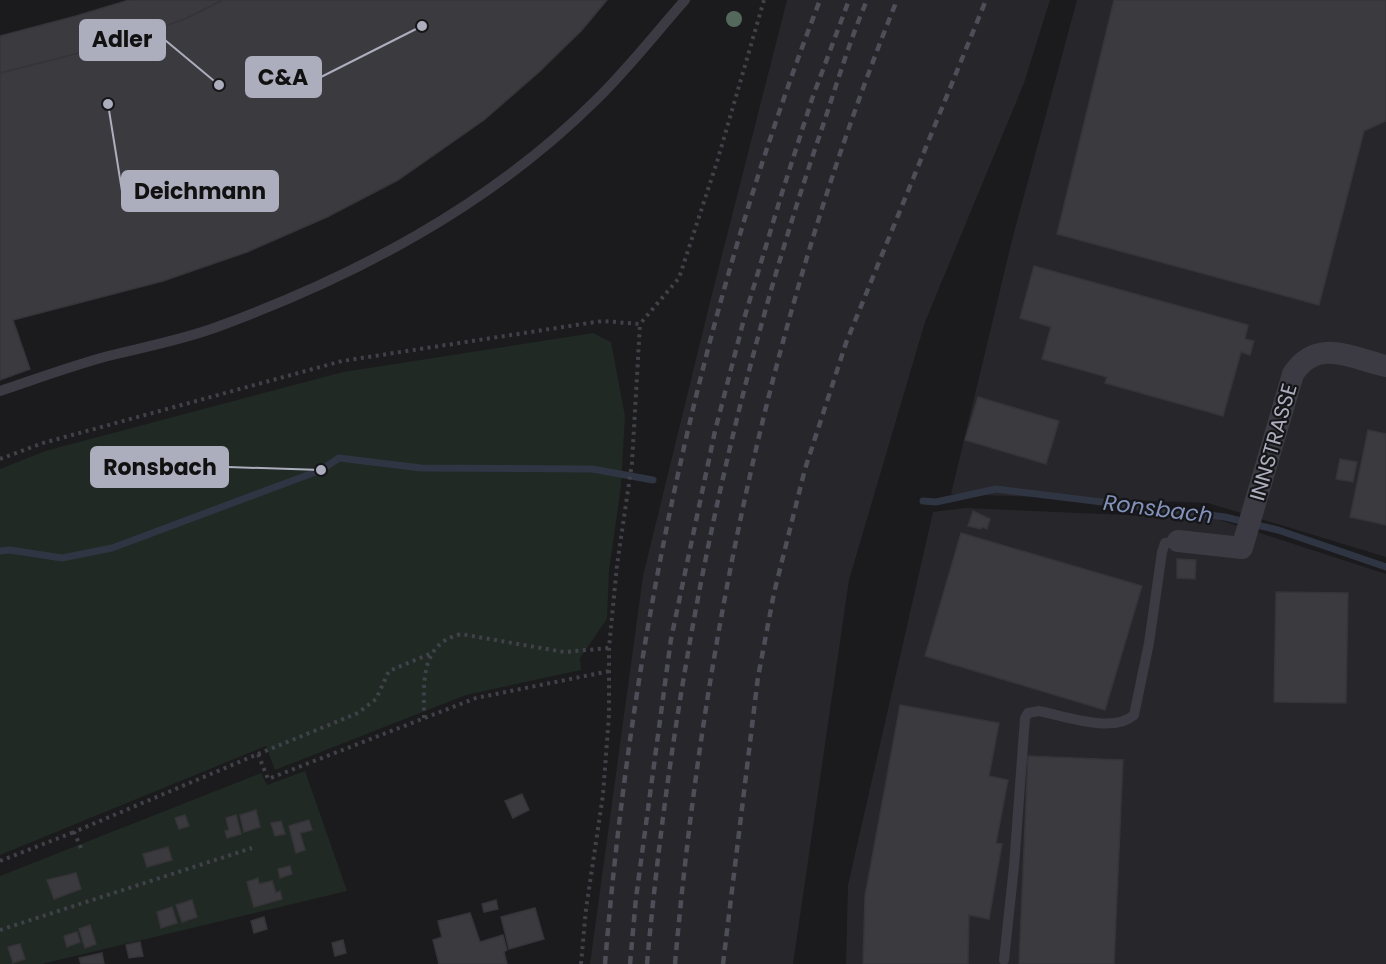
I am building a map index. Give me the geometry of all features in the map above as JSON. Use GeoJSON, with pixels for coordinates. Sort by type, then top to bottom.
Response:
{"type":"FeatureCollection","features":[{"type":"Feature","properties":{"kind":"street","name":"INNSTRASSE"},"geometry":{"type":"LineString","coordinates":[[1178,541],[1242,548],[1293,374],[1306,358],[1326,351],[1386,366]]}},
{"type":"Feature","properties":{"kind":"lane"},"geometry":{"type":"LineString","coordinates":[[0,391],[104,357],[215,328],[328,283],[431,228],[487,192],[538,152],[595,101],[685,0]]}},
{"type":"Feature","properties":{"kind":"lane"},"geometry":{"type":"LineString","coordinates":[[1004,960],[1014,866],[1025,718],[1028,714],[1039,711],[1112,724],[1125,721],[1134,715],[1149,643],[1162,552],[1165,543],[1178,541]]}},
{"type":"Feature","properties":{"kind":"path"},"geometry":{"type":"LineString","coordinates":[[581,964],[586,909],[603,795],[610,671],[609,648],[624,508],[632,463],[640,324],[680,278],[717,162],[764,0]]}},
{"type":"Feature","properties":{"kind":"path"},"geometry":{"type":"LineString","coordinates":[[0,459],[65,436],[342,362],[602,321],[640,324]]}},
{"type":"Feature","properties":{"kind":"path"},"geometry":{"type":"LineString","coordinates":[[0,861],[358,712],[376,699],[389,670],[433,652],[451,637],[461,634],[564,652],[609,648]]}},
{"type":"Feature","properties":{"kind":"path"},"geometry":{"type":"LineString","coordinates":[[424,718],[424,674],[433,652]]}},
{"type":"Feature","properties":{"kind":"path"},"geometry":{"type":"LineString","coordinates":[[258,754],[268,779],[476,698],[610,671]]}},
{"type":"Feature","properties":{"kind":"path"},"geometry":{"type":"LineString","coordinates":[[74,832],[81,848]]}},
{"type":"Feature","properties":{"kind":"path"},"geometry":{"type":"LineString","coordinates":[[0,930],[252,848]]}},
{"type":"Feature","properties":{"kind":"shaded area"},"geometry":{"type":"Polygon","coordinates":[[[787,0],[1050,0],[1024,83],[925,322],[849,580],[793,964],[590,964],[643,576],[787,0]]]}},
{"type":"Feature","properties":{"kind":"shaded area"},"geometry":{"type":"Polygon","coordinates":[[[1077,0],[1386,0],[1386,557],[1208,503],[951,494],[1013,236],[1077,0]]]}},
{"type":"Feature","properties":{"kind":"shaded area"},"geometry":{"type":"Polygon","coordinates":[[[593,333],[611,342],[625,416],[621,486],[609,571],[607,619],[580,658],[581,670],[466,695],[275,770],[266,746],[0,855],[0,469],[45,451],[343,372],[593,333]]]}},
{"type":"Feature","properties":{"kind":"shaded area"},"geometry":{"type":"Polygon","coordinates":[[[965,508],[1217,519],[1386,574],[1386,964],[846,964],[848,885],[933,512],[965,508]]]}},
{"type":"Feature","properties":{"kind":"shaded area"},"geometry":{"type":"Polygon","coordinates":[[[305,771],[347,891],[42,964],[0,964],[0,876],[261,773],[267,785],[305,771]]]}},
{"type":"Feature","properties":{"kind":"building"},"geometry":{"type":"Polygon","coordinates":[[[129,0],[223,0],[187,18],[115,44],[0,73],[0,36],[129,0]]]}},
{"type":"Feature","properties":{"kind":"building"},"geometry":{"type":"Polygon","coordinates":[[[223,0],[607,0],[582,30],[539,72],[484,120],[398,180],[327,217],[247,252],[163,281],[13,320],[30,369],[0,380],[0,73],[115,44],[187,18],[223,0]]]}},
{"type":"Feature","properties":{"kind":"building"},"geometry":{"type":"Polygon","coordinates":[[[1114,0],[1386,0],[1386,121],[1364,131],[1319,305],[1057,234],[1114,0]]]}},
{"type":"Feature","properties":{"kind":"building"},"geometry":{"type":"Polygon","coordinates":[[[1034,266],[1248,325],[1245,339],[1254,341],[1250,355],[1241,352],[1223,416],[1105,383],[1107,377],[1042,359],[1051,327],[1020,318],[1034,266]]]}},
{"type":"Feature","properties":{"kind":"building"},"geometry":{"type":"Polygon","coordinates":[[[978,397],[1059,421],[1046,464],[965,440],[978,397]]]}},
{"type":"Feature","properties":{"kind":"building"},"geometry":{"type":"Polygon","coordinates":[[[1368,430],[1386,434],[1386,525],[1350,517],[1368,430]]]}},
{"type":"Feature","properties":{"kind":"building"},"geometry":{"type":"Polygon","coordinates":[[[1340,459],[1357,462],[1353,482],[1336,479],[1340,459]]]}},
{"type":"Feature","properties":{"kind":"building"},"geometry":{"type":"Polygon","coordinates":[[[973,511],[990,519],[987,529],[968,526],[973,511]]]}},
{"type":"Feature","properties":{"kind":"building"},"geometry":{"type":"Polygon","coordinates":[[[961,533],[1142,586],[1105,710],[925,656],[961,533]]]}},
{"type":"Feature","properties":{"kind":"building"},"geometry":{"type":"Polygon","coordinates":[[[1177,559],[1196,560],[1195,579],[1177,578],[1177,559]]]}},
{"type":"Feature","properties":{"kind":"building"},"geometry":{"type":"Polygon","coordinates":[[[1276,592],[1348,593],[1346,703],[1274,702],[1276,592]]]}},
{"type":"Feature","properties":{"kind":"building"},"geometry":{"type":"Polygon","coordinates":[[[900,705],[999,723],[989,776],[1008,780],[996,843],[1002,844],[989,919],[969,915],[968,964],[863,964],[865,896],[900,705]]]}},
{"type":"Feature","properties":{"kind":"building"},"geometry":{"type":"Polygon","coordinates":[[[1028,756],[1123,760],[1114,964],[1019,964],[1028,756]]]}},
{"type":"Feature","properties":{"kind":"building"},"geometry":{"type":"Polygon","coordinates":[[[522,794],[529,810],[513,818],[505,801],[522,794]]]}},
{"type":"Feature","properties":{"kind":"building"},"geometry":{"type":"Polygon","coordinates":[[[256,810],[260,827],[244,832],[240,815],[256,810]]]}},
{"type":"Feature","properties":{"kind":"building"},"geometry":{"type":"Polygon","coordinates":[[[185,815],[189,826],[179,829],[175,818],[185,815]]]}},
{"type":"Feature","properties":{"kind":"building"},"geometry":{"type":"Polygon","coordinates":[[[236,815],[241,834],[227,838],[225,831],[229,830],[226,818],[236,815]]]}},
{"type":"Feature","properties":{"kind":"building"},"geometry":{"type":"Polygon","coordinates":[[[309,820],[312,830],[300,833],[305,850],[296,853],[289,826],[309,820]]]}},
{"type":"Feature","properties":{"kind":"building"},"geometry":{"type":"Polygon","coordinates":[[[281,821],[285,834],[275,836],[271,823],[281,821]]]}},
{"type":"Feature","properties":{"kind":"building"},"geometry":{"type":"Polygon","coordinates":[[[168,847],[172,860],[147,867],[143,854],[168,847]]]}},
{"type":"Feature","properties":{"kind":"building"},"geometry":{"type":"Polygon","coordinates":[[[290,866],[292,874],[280,878],[278,869],[290,866]]]}},
{"type":"Feature","properties":{"kind":"building"},"geometry":{"type":"Polygon","coordinates":[[[76,873],[81,889],[54,899],[47,880],[76,873]]]}},
{"type":"Feature","properties":{"kind":"building"},"geometry":{"type":"Polygon","coordinates":[[[258,878],[259,884],[272,881],[276,893],[280,891],[282,899],[254,907],[247,882],[258,878]]]}},
{"type":"Feature","properties":{"kind":"building"},"geometry":{"type":"Polygon","coordinates":[[[192,900],[197,917],[182,922],[176,905],[192,900]]]}},
{"type":"Feature","properties":{"kind":"building"},"geometry":{"type":"Polygon","coordinates":[[[496,900],[498,909],[484,912],[482,904],[496,900]]]}},
{"type":"Feature","properties":{"kind":"building"},"geometry":{"type":"Polygon","coordinates":[[[172,907],[177,923],[161,928],[157,912],[172,907]]]}},
{"type":"Feature","properties":{"kind":"building"},"geometry":{"type":"Polygon","coordinates":[[[535,908],[544,939],[509,949],[501,917],[535,908]]]}},
{"type":"Feature","properties":{"kind":"building"},"geometry":{"type":"Polygon","coordinates":[[[470,913],[480,942],[503,935],[507,950],[504,952],[507,964],[439,964],[433,940],[442,937],[438,921],[470,913]]]}},
{"type":"Feature","properties":{"kind":"building"},"geometry":{"type":"Polygon","coordinates":[[[264,917],[267,929],[254,933],[251,921],[264,917]]]}},
{"type":"Feature","properties":{"kind":"building"},"geometry":{"type":"Polygon","coordinates":[[[90,925],[96,944],[85,948],[79,929],[90,925]]]}},
{"type":"Feature","properties":{"kind":"building"},"geometry":{"type":"Polygon","coordinates":[[[77,932],[80,942],[67,947],[64,936],[77,932]]]}},
{"type":"Feature","properties":{"kind":"building"},"geometry":{"type":"Polygon","coordinates":[[[343,940],[346,953],[335,956],[332,943],[343,940]]]}},
{"type":"Feature","properties":{"kind":"building"},"geometry":{"type":"Polygon","coordinates":[[[140,942],[143,956],[129,958],[126,945],[140,942]]]}},
{"type":"Feature","properties":{"kind":"building"},"geometry":{"type":"Polygon","coordinates":[[[20,944],[25,959],[13,963],[8,947],[20,944]]]}},
{"type":"Feature","properties":{"kind":"building"},"geometry":{"type":"Polygon","coordinates":[[[102,953],[104,964],[81,964],[79,958],[102,953]]]}},
{"type":"Feature","properties":{"kind":"waterway","name":"Ronsbach"},"geometry":{"type":"LineString","coordinates":[[0,551],[10,550],[62,558],[112,548],[321,470],[339,458],[421,468],[592,469],[653,480]]}},
{"type":"Feature","properties":{"kind":"waterway","name":"Ronsbach"},"geometry":{"type":"LineString","coordinates":[[923,501],[936,502],[996,489],[1225,517],[1278,530],[1386,567]]}},
{"type":"Feature","properties":{"kind":"railway"},"geometry":{"type":"LineString","coordinates":[[605,964],[617,841],[633,718],[678,474],[707,354],[740,234],[778,116],[820,0]]}},
{"type":"Feature","properties":{"kind":"railway"},"geometry":{"type":"LineString","coordinates":[[630,964],[636,898],[671,639],[715,431],[744,319],[781,196],[812,99],[849,0]]}},
{"type":"Feature","properties":{"kind":"railway"},"geometry":{"type":"LineString","coordinates":[[647,964],[671,756],[688,653],[730,448],[784,246],[840,72],[867,0]]}},
{"type":"Feature","properties":{"kind":"railway"},"geometry":{"type":"LineString","coordinates":[[675,964],[704,718],[725,595],[750,474],[780,353],[814,234],[853,116],[897,0]]}},
{"type":"Feature","properties":{"kind":"railway"},"geometry":{"type":"LineString","coordinates":[[723,964],[758,677],[774,593],[805,469],[846,343],[986,0]]}},
{"type":"Feature","properties":{"kind":"place","name":"C&A"},"geometry":{"type":"Point","coordinates":[422,26]}},
{"type":"Feature","properties":{"kind":"place","name":"Adler"},"geometry":{"type":"Point","coordinates":[219,85]}},
{"type":"Feature","properties":{"kind":"place","name":"Deichmann"},"geometry":{"type":"Point","coordinates":[108,104]}},
{"type":"Feature","properties":{"kind":"place","name":"Ronsbach"},"geometry":{"type":"Point","coordinates":[321,470]}}]}
